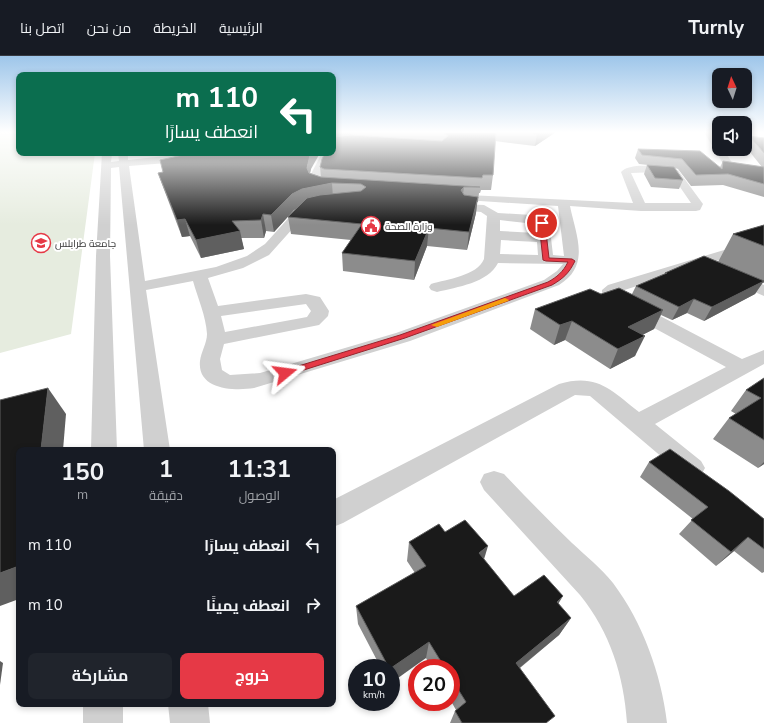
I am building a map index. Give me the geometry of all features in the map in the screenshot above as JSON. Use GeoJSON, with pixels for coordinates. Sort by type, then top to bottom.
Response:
{"type":"FeatureCollection","features":[{"type":"Feature","properties":{"kind":"street"},"geometry":{"type":"LineString","coordinates":[[104,447],[103,256],[115,163]]}},
{"type":"Feature","properties":{"kind":"street"},"geometry":{"type":"LineString","coordinates":[[117,163],[138,287],[157,447]]}},
{"type":"Feature","properties":{"kind":"street"},"geometry":{"type":"LineString","coordinates":[[321,163],[315,184],[323,188],[346,189]]}},
{"type":"Feature","properties":{"kind":"street"},"geometry":{"type":"LineString","coordinates":[[728,163],[732,170],[764,174]]}},
{"type":"Feature","properties":{"kind":"street"},"geometry":{"type":"LineString","coordinates":[[437,287],[482,272],[490,265],[492,258],[492,212],[441,200],[564,203],[641,207],[687,208],[696,207],[697,204],[674,172],[629,170],[626,172],[641,207]]}},
{"type":"Feature","properties":{"kind":"street"},"geometry":{"type":"LineString","coordinates":[[199,274],[216,332],[216,340],[210,363],[212,372],[218,378],[230,382],[245,383],[260,380],[402,337],[550,283],[564,274],[572,261],[564,203]]}},
{"type":"Feature","properties":{"kind":"street"},"geometry":{"type":"LineString","coordinates":[[138,287],[232,266],[252,259],[271,246],[304,210],[326,204]]}},
{"type":"Feature","properties":{"kind":"street"},"geometry":{"type":"LineString","coordinates":[[493,216],[539,220],[542,223],[546,260]]}},
{"type":"Feature","properties":{"kind":"street"},"geometry":{"type":"LineString","coordinates":[[493,235],[544,238]]}},
{"type":"Feature","properties":{"kind":"street"},"geometry":{"type":"LineString","coordinates":[[741,367],[616,300],[610,293],[610,290],[764,242]]}},
{"type":"Feature","properties":{"kind":"street"},"geometry":{"type":"LineString","coordinates":[[492,258],[572,261]]}},
{"type":"Feature","properties":{"kind":"street"},"geometry":{"type":"LineString","coordinates":[[699,262],[764,291]]}},
{"type":"Feature","properties":{"kind":"street"},"geometry":{"type":"LineString","coordinates":[[210,312],[306,299],[314,301],[320,311],[319,316],[313,321],[216,340]]}},
{"type":"Feature","properties":{"kind":"street"},"geometry":{"type":"LineString","coordinates":[[637,423],[764,356]]}},
{"type":"Feature","properties":{"kind":"street"},"geometry":{"type":"LineString","coordinates":[[336,512],[567,389],[576,386],[586,387],[598,391],[710,482]]}},
{"type":"Feature","properties":{"kind":"street"},"geometry":{"type":"LineString","coordinates":[[494,482],[600,595],[616,620],[630,648],[640,678],[647,723]]}},
{"type":"Feature","properties":{"kind":"street"},"geometry":{"type":"LineString","coordinates":[[103,707],[103,723]]}},
{"type":"Feature","properties":{"kind":"street"},"geometry":{"type":"LineString","coordinates":[[188,707],[190,723]]}},
{"type":"Feature","properties":{"kind":"shaded area","name":"جامعة طرابلس"},"geometry":{"type":"Polygon","coordinates":[[[0,163],[94,163],[71,334],[0,353],[0,163]]]}},
{"type":"Feature","properties":{"kind":"building"},"geometry":{"type":"Polygon","coordinates":[[[161,163],[308,163],[307,168],[309,173],[321,177],[480,187],[464,187],[461,190],[464,195],[478,197],[469,232],[429,228],[415,261],[342,253],[362,224],[288,217],[307,198],[320,195],[361,191],[366,187],[361,184],[332,183],[302,189],[292,194],[271,215],[263,214],[261,220],[232,221],[240,231],[196,240],[185,219],[177,220],[158,173],[163,172],[161,163]]]}},
{"type":"Feature","properties":{"kind":"building"},"geometry":{"type":"Polygon","coordinates":[[[321,163],[494,163],[493,175],[483,175],[482,178],[324,169],[320,167],[321,163]]]}},
{"type":"Feature","properties":{"kind":"building"},"geometry":{"type":"Polygon","coordinates":[[[686,163],[715,163],[722,169],[723,163],[738,163],[764,167],[764,184],[728,174],[696,175],[686,163]]]}},
{"type":"Feature","properties":{"kind":"building"},"geometry":{"type":"Polygon","coordinates":[[[647,165],[674,167],[683,180],[655,178],[647,165]]]}},
{"type":"Feature","properties":{"kind":"building"},"geometry":{"type":"Polygon","coordinates":[[[764,225],[764,246],[733,234],[764,225]]]}},
{"type":"Feature","properties":{"kind":"building"},"geometry":{"type":"Polygon","coordinates":[[[704,256],[764,281],[712,307],[694,299],[679,307],[636,286],[667,273],[665,273],[704,256]]]}},
{"type":"Feature","properties":{"kind":"building"},"geometry":{"type":"Polygon","coordinates":[[[619,288],[663,310],[628,327],[645,336],[618,349],[572,321],[560,325],[535,309],[590,289],[601,294],[619,288]]]}},
{"type":"Feature","properties":{"kind":"building"},"geometry":{"type":"Polygon","coordinates":[[[764,378],[764,440],[729,418],[761,398],[746,390],[764,378]]]}},
{"type":"Feature","properties":{"kind":"building"},"geometry":{"type":"Polygon","coordinates":[[[48,388],[41,447],[16,447],[16,567],[0,573],[0,400],[48,388]]]}},
{"type":"Feature","properties":{"kind":"building"},"geometry":{"type":"Polygon","coordinates":[[[670,449],[729,491],[764,519],[764,549],[748,537],[731,552],[691,520],[708,507],[649,462],[670,449]]]}},
{"type":"Feature","properties":{"kind":"building"},"geometry":{"type":"Polygon","coordinates":[[[465,520],[488,546],[479,553],[514,596],[544,575],[563,596],[557,602],[571,618],[516,663],[555,716],[546,723],[462,723],[455,711],[460,711],[460,707],[466,702],[460,692],[460,659],[439,659],[429,642],[400,662],[400,659],[384,659],[356,606],[426,566],[409,542],[439,524],[445,532],[465,520]]]}},
{"type":"Feature","properties":{"kind":"slow traffic"},"geometry":{"type":"LineString","coordinates":[[435,325],[505,300]]}},
{"type":"Feature","properties":{"kind":"place","name":"وزارة الصحة"},"geometry":{"type":"Point","coordinates":[371,226]}},
{"type":"Feature","properties":{"kind":"place","name":"جامعة طرابلس"},"geometry":{"type":"Point","coordinates":[41,243]}},
{"type":"Feature","properties":{"kind":"route"},"geometry":{"type":"LineString","coordinates":[[285,373],[402,337],[560,278],[567,271],[572,261],[546,260],[542,223]]}}]}
